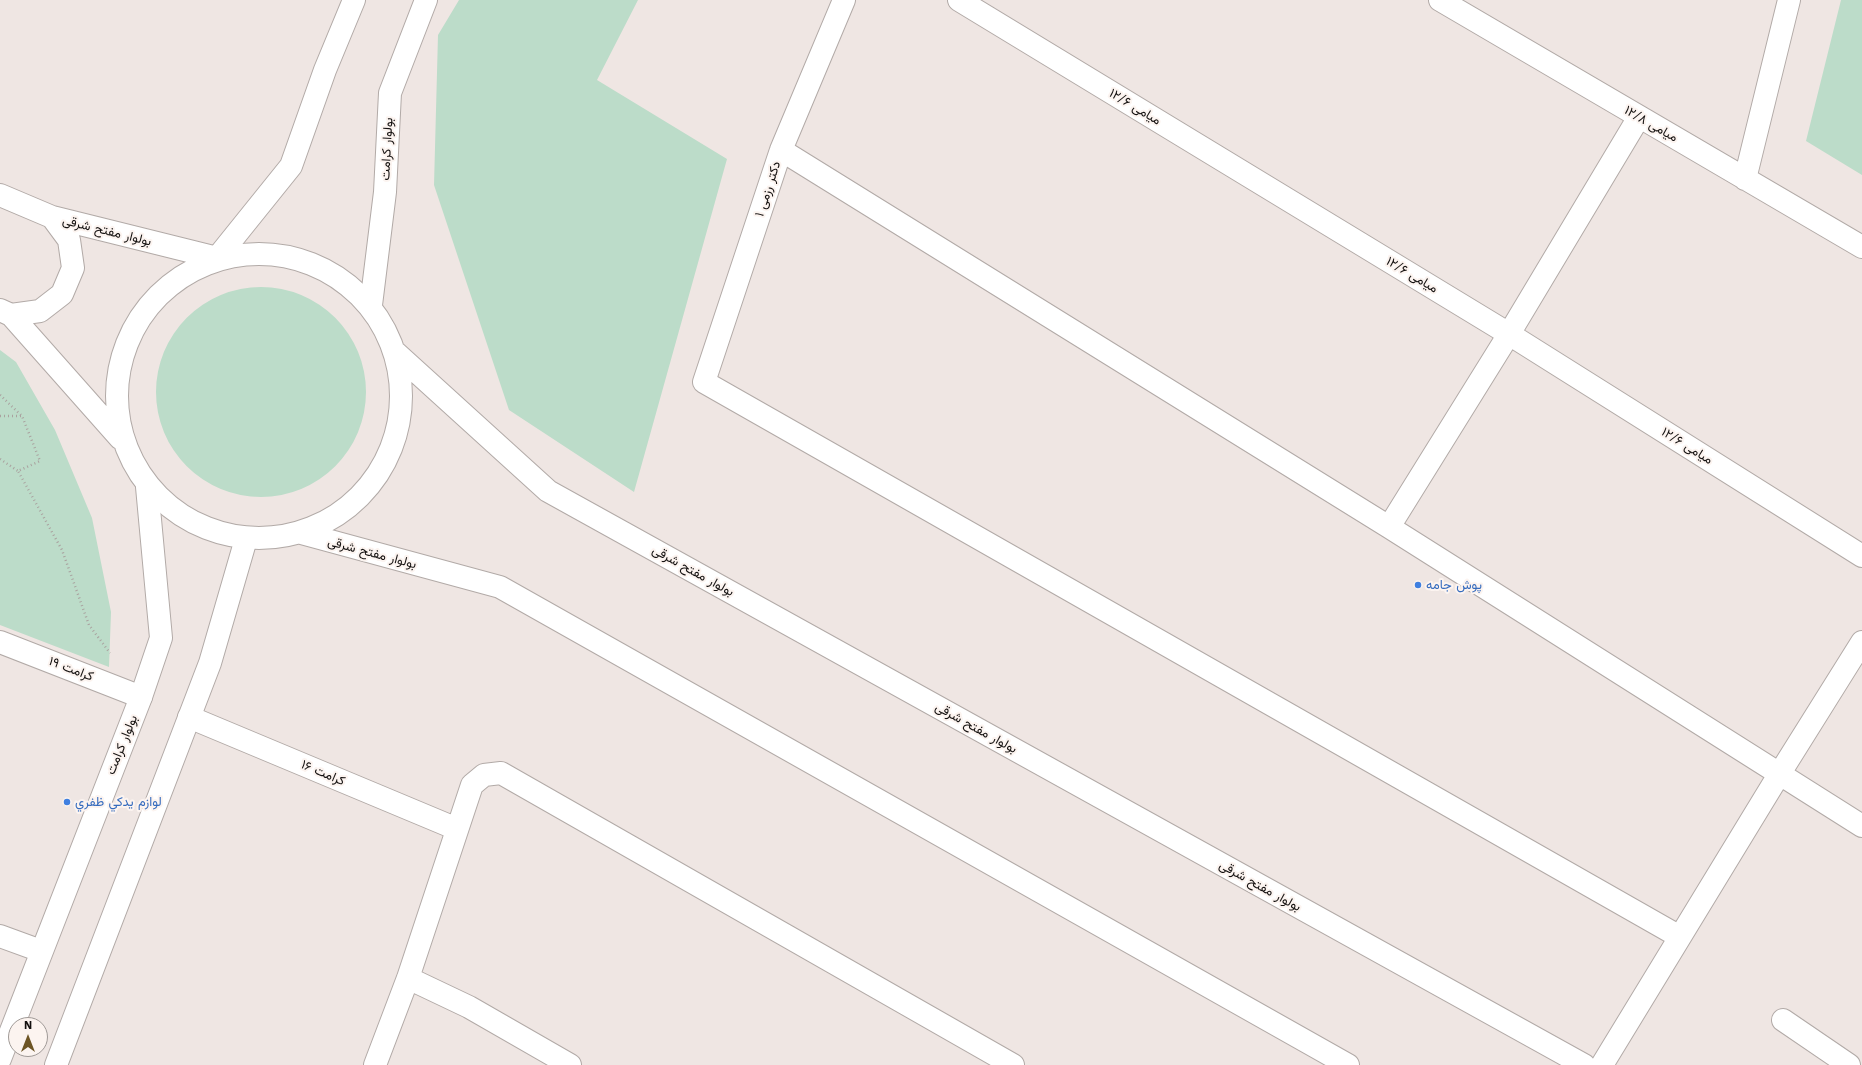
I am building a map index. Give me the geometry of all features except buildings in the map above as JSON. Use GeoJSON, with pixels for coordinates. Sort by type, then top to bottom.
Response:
{"type":"FeatureCollection","features":[{"type":"Feature","properties":{"kind":"street"},"geometry":{"type":"LineString","coordinates":[[217,258],[291,166],[325,70],[354,0]]}},
{"type":"Feature","properties":{"kind":"street","name":"بولوار کرامت"},"geometry":{"type":"LineString","coordinates":[[371,305],[385,192],[390,93],[426,0]]}},
{"type":"Feature","properties":{"kind":"street","name":"دکتر رزمی ۱"},"geometry":{"type":"LineString","coordinates":[[844,0],[781,150],[704,382],[1680,937]]}},
{"type":"Feature","properties":{"kind":"street","name":"میامی ۱۲/۶"},"geometry":{"type":"LineString","coordinates":[[959,0],[1509,334],[1862,556]]}},
{"type":"Feature","properties":{"kind":"street","name":"میامی ۱۲/۸"},"geometry":{"type":"LineString","coordinates":[[1440,0],[1862,247]]}},
{"type":"Feature","properties":{"kind":"street"},"geometry":{"type":"LineString","coordinates":[[1745,179],[1789,0]]}},
{"type":"Feature","properties":{"kind":"street"},"geometry":{"type":"LineString","coordinates":[[1389,527],[1509,334],[1639,116]]}},
{"type":"Feature","properties":{"kind":"street"},"geometry":{"type":"LineString","coordinates":[[781,150],[1389,527],[1862,826]]}},
{"type":"Feature","properties":{"kind":"street","name":"بولوار مفتح شرقی"},"geometry":{"type":"LineString","coordinates":[[0,195],[52,217],[217,258]]}},
{"type":"Feature","properties":{"kind":"street"},"geometry":{"type":"LineString","coordinates":[[6,312],[40,311],[62,294],[73,268],[69,240],[52,217]]}},
{"type":"Feature","properties":{"kind":"street"},"geometry":{"type":"LineString","coordinates":[[6,312],[120,438],[147,487],[192,523],[246,539],[301,533],[351,506],[386,463],[402,409],[396,353],[371,305],[327,269],[273,253],[217,258],[167,284],[131,327],[115,382],[120,438]]}},
{"type":"Feature","properties":{"kind":"street","name":"بولوار مفتح شرقی"},"geometry":{"type":"LineString","coordinates":[[396,353],[548,491],[1584,1065]]}},
{"type":"Feature","properties":{"kind":"street","name":"بولوار کرامت"},"geometry":{"type":"LineString","coordinates":[[0,1058],[141,697],[161,638],[147,487]]}},
{"type":"Feature","properties":{"kind":"street","name":"بولوار مفتح شرقی"},"geometry":{"type":"LineString","coordinates":[[301,533],[500,587],[1348,1065]]}},
{"type":"Feature","properties":{"kind":"street"},"geometry":{"type":"LineString","coordinates":[[56,1065],[210,663],[246,539]]}},
{"type":"Feature","properties":{"kind":"street","name":"کرامت ۱۹"},"geometry":{"type":"LineString","coordinates":[[0,642],[141,697]]}},
{"type":"Feature","properties":{"kind":"street"},"geometry":{"type":"LineString","coordinates":[[1602,1065],[1780,773],[1862,642]]}},
{"type":"Feature","properties":{"kind":"street","name":"کرامت ۱۶"},"geometry":{"type":"LineString","coordinates":[[189,717],[457,829]]}},
{"type":"Feature","properties":{"kind":"street"},"geometry":{"type":"LineString","coordinates":[[375,1065],[408,978],[472,785],[484,775],[501,773],[1013,1065]]}},
{"type":"Feature","properties":{"kind":"street"},"geometry":{"type":"LineString","coordinates":[[0,936],[41,951]]}},
{"type":"Feature","properties":{"kind":"street"},"geometry":{"type":"LineString","coordinates":[[408,978],[469,1007],[570,1065]]}},
{"type":"Feature","properties":{"kind":"street"},"geometry":{"type":"LineString","coordinates":[[1783,1020],[1849,1065]]}},
{"type":"Feature","properties":{"kind":"path"},"geometry":{"type":"LineString","coordinates":[[0,396],[22,416],[40,461],[18,471]]}},
{"type":"Feature","properties":{"kind":"path"},"geometry":{"type":"LineString","coordinates":[[0,416],[22,416]]}},
{"type":"Feature","properties":{"kind":"path"},"geometry":{"type":"LineString","coordinates":[[0,459],[18,471],[62,550],[90,625],[111,655]]}},
{"type":"Feature","properties":{"kind":"green space"},"geometry":{"type":"Polygon","coordinates":[[[459,0],[638,0],[597,80],[727,159],[634,492],[509,410],[434,185],[438,35],[459,0]]]}},
{"type":"Feature","properties":{"kind":"green space"},"geometry":{"type":"Polygon","coordinates":[[[1841,0],[1862,0],[1862,175],[1806,141],[1841,0]]]}},
{"type":"Feature","properties":{"kind":"green space"},"geometry":{"type":"Polygon","coordinates":[[[251,287],[271,287],[292,291],[311,299],[320,304],[342,325],[354,342],[362,361],[366,382],[366,402],[362,423],[354,442],[349,451],[328,473],[311,485],[292,493],[271,497],[251,497],[230,493],[202,480],[173,451],[160,423],[156,402],[156,382],[160,361],[173,333],[202,304],[230,291],[251,287]]]}},
{"type":"Feature","properties":{"kind":"green space"},"geometry":{"type":"Polygon","coordinates":[[[0,350],[16,362],[55,430],[92,518],[111,612],[109,667],[0,625],[0,350]]]}},
{"type":"Feature","properties":{"kind":"place","name":"پوش جامه"},"geometry":{"type":"Point","coordinates":[1418,585]}},
{"type":"Feature","properties":{"kind":"place","name":"لوازم يدكي ظفري"},"geometry":{"type":"Point","coordinates":[67,802]}}]}
